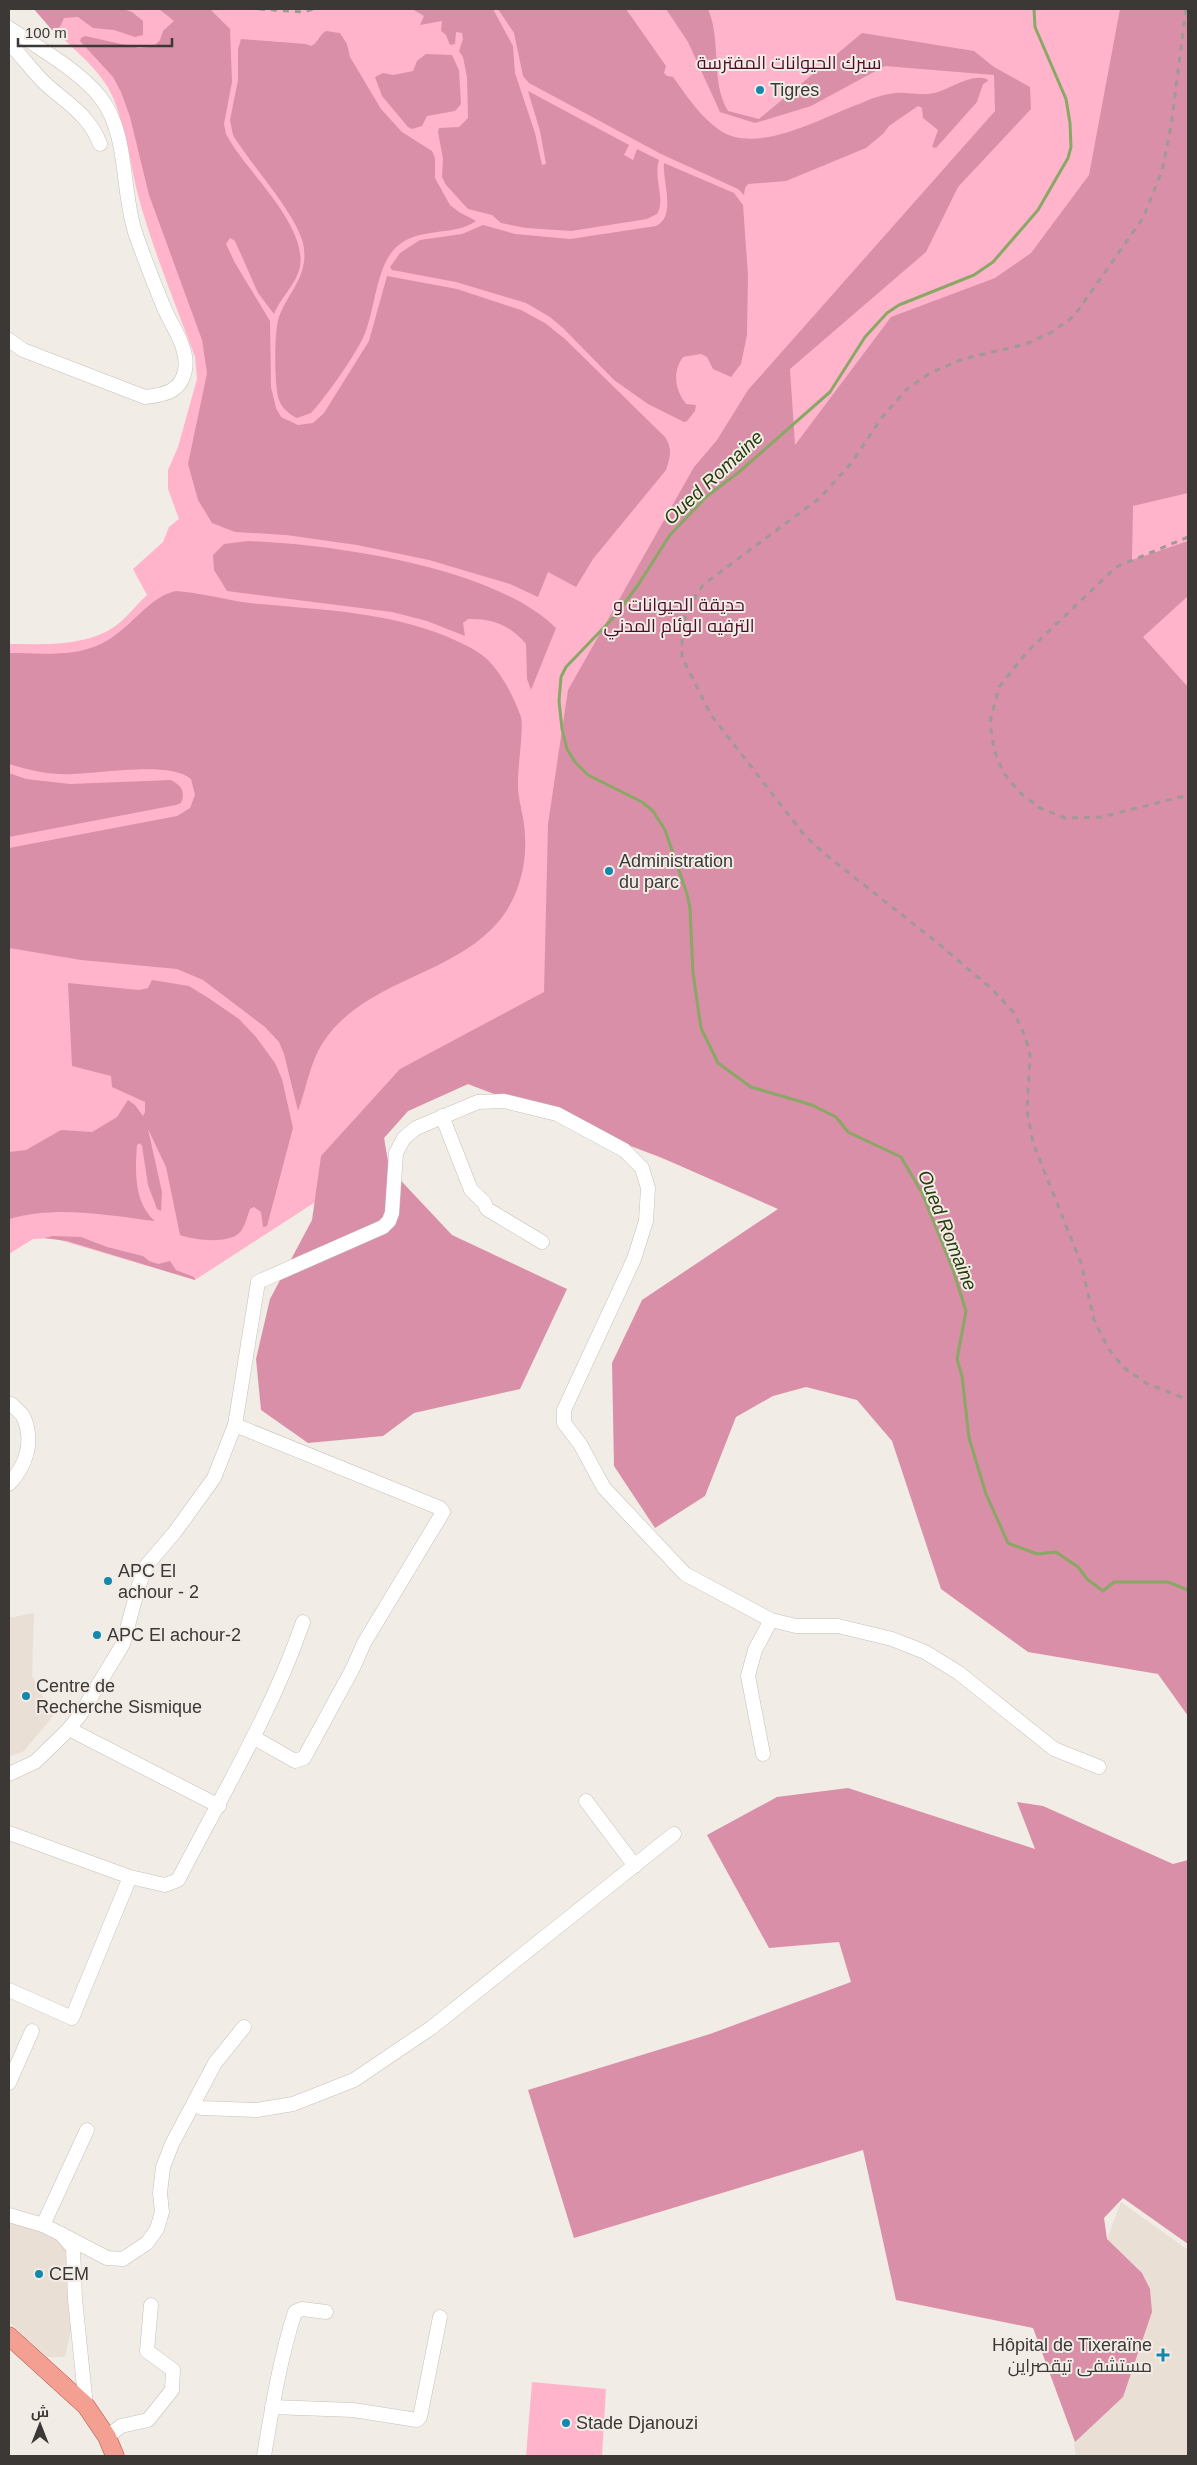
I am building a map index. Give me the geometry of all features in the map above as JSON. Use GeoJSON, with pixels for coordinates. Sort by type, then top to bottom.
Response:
{"type":"FeatureCollection","features":[{"type":"Feature","properties":{"kind":"main road"},"geometry":{"type":"LineString","coordinates":[[9,2336],[86,2406],[107,2437],[115,2456]]}},
{"type":"Feature","properties":{"kind":"street"},"geometry":{"type":"LineString","coordinates":[[9,28],[81,80],[99,96],[110,115],[119,140],[134,230],[166,312],[182,345],[185,369],[180,385],[165,395],[145,397],[23,350],[9,340]]}},
{"type":"Feature","properties":{"kind":"street"},"geometry":{"type":"LineString","coordinates":[[9,43],[48,86],[87,118],[100,144]]}},
{"type":"Feature","properties":{"kind":"street"},"geometry":{"type":"LineString","coordinates":[[9,1774],[35,1762],[70,1729],[123,1644],[146,1566],[176,1532],[214,1478],[235,1425],[258,1282],[382,1227],[389,1222],[392,1213],[396,1153],[404,1138],[416,1128],[478,1102],[504,1101],[557,1114],[624,1150],[642,1168],[648,1188],[646,1221],[634,1259],[564,1410],[564,1423],[580,1444],[604,1488],[678,1568],[771,1620],[796,1626],[838,1626],[892,1639],[925,1652],[959,1673],[1054,1749],[1099,1768]]}},
{"type":"Feature","properties":{"kind":"street"},"geometry":{"type":"LineString","coordinates":[[442,1116],[471,1190],[484,1202],[487,1208],[542,1242]]}},
{"type":"Feature","properties":{"kind":"street"},"geometry":{"type":"LineString","coordinates":[[9,1484],[25,1463],[29,1444],[24,1418],[11,1404]]}},
{"type":"Feature","properties":{"kind":"street"},"geometry":{"type":"LineString","coordinates":[[235,1425],[440,1508],[443,1512],[364,1643],[354,1668],[304,1758],[295,1761],[253,1738]]}},
{"type":"Feature","properties":{"kind":"street"},"geometry":{"type":"LineString","coordinates":[[762,1754],[748,1676],[755,1650],[771,1620]]}},
{"type":"Feature","properties":{"kind":"street"},"geometry":{"type":"LineString","coordinates":[[9,1833],[130,1877],[165,1885],[178,1880],[219,1806],[288,1669],[304,1622]]}},
{"type":"Feature","properties":{"kind":"street"},"geometry":{"type":"LineString","coordinates":[[70,1729],[219,1806]]}},
{"type":"Feature","properties":{"kind":"street"},"geometry":{"type":"LineString","coordinates":[[586,1801],[635,1866]]}},
{"type":"Feature","properties":{"kind":"street"},"geometry":{"type":"LineString","coordinates":[[194,2105],[202,2108],[257,2110],[293,2104],[354,2080],[431,2028],[674,1834]]}},
{"type":"Feature","properties":{"kind":"street"},"geometry":{"type":"LineString","coordinates":[[9,1990],[72,2018],[130,1877]]}},
{"type":"Feature","properties":{"kind":"street"},"geometry":{"type":"LineString","coordinates":[[9,2215],[43,2226],[107,2258],[123,2259],[147,2243],[156,2229],[162,2212],[160,2194],[163,2167],[172,2144],[215,2063],[244,2027]]}},
{"type":"Feature","properties":{"kind":"street"},"geometry":{"type":"LineString","coordinates":[[9,2083],[32,2031]]}},
{"type":"Feature","properties":{"kind":"street"},"geometry":{"type":"LineString","coordinates":[[43,2226],[87,2130]]}},
{"type":"Feature","properties":{"kind":"street"},"geometry":{"type":"LineString","coordinates":[[61,2234],[73,2248],[75,2299],[86,2406]]}},
{"type":"Feature","properties":{"kind":"street"},"geometry":{"type":"LineString","coordinates":[[107,2437],[121,2426],[148,2420],[172,2390],[173,2370],[147,2351],[151,2305]]}},
{"type":"Feature","properties":{"kind":"street"},"geometry":{"type":"LineString","coordinates":[[264,2456],[272,2407],[288,2333],[295,2312],[302,2309],[326,2312]]}},
{"type":"Feature","properties":{"kind":"street"},"geometry":{"type":"LineString","coordinates":[[272,2407],[353,2410],[417,2420],[420,2417],[440,2317]]}},
{"type":"Feature","properties":{"kind":"shaded area","name":"Centre de Recherche Sismique"},"geometry":{"type":"Polygon","coordinates":[[[34,1613],[32,1676],[53,1716],[24,1751],[9,1757],[9,1618],[34,1613]]]}},
{"type":"Feature","properties":{"kind":"shaded area","name":"Hôpital de Tixeraïne مستشفى تيقصراين"},"geometry":{"type":"Polygon","coordinates":[[[1121,2202],[1188,2250],[1188,2456],[1076,2456],[1074,2446],[1107,2239],[1121,2202]]]}},
{"type":"Feature","properties":{"kind":"shaded area","name":"CEM"},"geometry":{"type":"Polygon","coordinates":[[[9,2220],[61,2239],[67,2246],[72,2326],[65,2357],[47,2357],[9,2322],[9,2220]]]}},
{"type":"Feature","properties":{"kind":"green space","name":"حديقة الحيوانات و الترفيه الوئام المدني"},"geometry":{"type":"Polygon","coordinates":[[[34,9],[1188,9],[1188,1579],[824,1240],[756,1194],[468,1084],[408,1111],[384,1138],[389,1168],[351,1179],[195,1280],[53,1238],[33,1239],[9,1254],[9,644],[63,643],[90,638],[118,624],[147,595],[133,569],[163,542],[169,527],[179,519],[168,489],[168,470],[178,447],[197,379],[195,357],[158,259],[139,199],[117,107],[105,83],[89,63],[51,28],[34,9]]]}},
{"type":"Feature","properties":{"kind":"green space"},"geometry":{"type":"Polygon","coordinates":[[[34,9],[123,9],[132,12],[143,21],[143,35],[135,37],[114,30],[93,28],[78,17],[64,18],[60,27],[52,30],[34,9]]]}},
{"type":"Feature","properties":{"kind":"green space"},"geometry":{"type":"Polygon","coordinates":[[[159,9],[210,9],[230,29],[232,82],[224,124],[226,134],[235,149],[285,215],[300,250],[298,274],[274,314],[258,293],[235,241],[230,238],[226,244],[235,263],[270,321],[271,387],[276,408],[281,417],[298,425],[313,423],[324,413],[369,341],[387,276],[457,289],[521,310],[545,323],[565,339],[668,441],[670,457],[666,470],[593,559],[576,587],[548,572],[538,597],[510,584],[429,560],[357,545],[286,535],[235,532],[212,523],[198,500],[188,464],[207,373],[202,340],[149,195],[130,117],[121,92],[113,77],[80,41],[85,36],[139,48],[155,45],[160,40],[163,31],[174,21],[159,9]]]}},
{"type":"Feature","properties":{"kind":"green space"},"geometry":{"type":"Polygon","coordinates":[[[412,9],[493,9],[513,46],[515,73],[535,133],[542,165],[546,164],[540,131],[528,91],[629,145],[624,155],[633,160],[637,149],[659,160],[657,174],[660,202],[657,214],[647,219],[571,231],[526,228],[501,223],[492,215],[468,209],[446,185],[442,177],[443,159],[438,132],[439,128],[459,127],[468,118],[467,77],[463,57],[459,51],[463,39],[462,33],[456,32],[455,44],[450,45],[446,35],[441,31],[442,21],[420,25],[424,16],[412,9]]]}},
{"type":"Feature","properties":{"kind":"green space"},"geometry":{"type":"Polygon","coordinates":[[[498,9],[626,9],[666,66],[664,73],[667,76],[673,77],[705,118],[718,129],[733,136],[751,139],[789,132],[887,94],[929,94],[974,78],[987,79],[988,81],[983,84],[977,102],[936,148],[932,147],[938,130],[923,118],[922,108],[918,106],[889,126],[884,133],[866,148],[786,181],[748,184],[744,195],[738,189],[661,154],[529,83],[523,76],[514,33],[498,9]]]}},
{"type":"Feature","properties":{"kind":"green space"},"geometry":{"type":"Polygon","coordinates":[[[666,9],[708,9],[714,34],[719,87],[728,111],[759,119],[862,33],[974,51],[994,67],[1030,87],[1031,109],[958,187],[926,252],[790,369],[795,445],[891,317],[995,278],[1031,253],[1089,175],[1120,9],[1188,9],[1188,493],[1133,506],[1132,560],[1188,541],[1188,596],[1143,637],[1188,687],[1188,1716],[1158,1674],[1028,1652],[941,1589],[892,1441],[857,1400],[806,1387],[773,1396],[736,1417],[705,1496],[655,1528],[614,1466],[612,1363],[642,1300],[778,1209],[660,1157],[468,1084],[408,1111],[384,1138],[389,1168],[452,1235],[567,1289],[520,1389],[414,1413],[383,1436],[308,1443],[261,1410],[256,1359],[270,1299],[312,1220],[321,1156],[400,1069],[544,992],[548,824],[568,690],[694,467],[717,440],[748,390],[995,111],[994,75],[885,66],[811,106],[755,123],[720,112],[688,42],[666,9]]]}},
{"type":"Feature","properties":{"kind":"green space"},"geometry":{"type":"Polygon","coordinates":[[[326,31],[340,33],[347,44],[350,57],[381,109],[402,132],[432,151],[435,158],[435,178],[450,205],[476,221],[459,229],[419,235],[400,244],[392,252],[381,275],[367,327],[358,347],[342,373],[318,405],[311,413],[297,418],[282,406],[279,400],[275,371],[275,345],[279,317],[304,264],[303,243],[282,203],[233,135],[230,120],[238,80],[238,49],[241,39],[311,46],[326,31]]]}},
{"type":"Feature","properties":{"kind":"green space"},"geometry":{"type":"Polygon","coordinates":[[[426,54],[452,55],[459,70],[461,104],[455,111],[427,116],[422,126],[412,129],[408,127],[382,96],[375,77],[383,73],[393,75],[413,71],[417,61],[426,54]]]}},
{"type":"Feature","properties":{"kind":"green space"},"geometry":{"type":"Polygon","coordinates":[[[664,163],[734,193],[743,205],[748,275],[747,335],[741,364],[731,377],[713,369],[707,357],[701,354],[683,357],[677,369],[677,387],[686,404],[696,405],[695,411],[687,421],[684,422],[648,404],[614,380],[563,328],[550,317],[526,303],[456,282],[392,270],[390,267],[400,253],[420,240],[462,234],[483,225],[515,234],[570,239],[656,226],[666,214],[667,197],[664,163]]]}},
{"type":"Feature","properties":{"kind":"green space"},"geometry":{"type":"Polygon","coordinates":[[[248,541],[323,547],[411,563],[454,574],[494,589],[529,607],[556,628],[531,690],[527,679],[526,644],[507,627],[493,621],[468,619],[463,623],[465,636],[427,621],[392,612],[227,591],[214,570],[213,555],[224,544],[248,541]]]}},
{"type":"Feature","properties":{"kind":"green space"},"geometry":{"type":"Polygon","coordinates":[[[176,591],[250,603],[356,613],[402,622],[448,637],[478,652],[487,659],[507,686],[521,717],[522,730],[518,788],[525,830],[525,847],[523,870],[512,901],[500,920],[481,939],[458,954],[360,1005],[339,1022],[318,1051],[298,1111],[284,1054],[279,1042],[265,1027],[203,980],[177,969],[81,960],[9,948],[9,848],[177,816],[190,808],[195,795],[191,779],[180,773],[165,770],[147,769],[58,774],[45,773],[9,764],[9,653],[50,654],[90,648],[114,636],[158,598],[176,591]]]}},
{"type":"Feature","properties":{"kind":"green space"},"geometry":{"type":"Polygon","coordinates":[[[9,773],[26,779],[70,784],[171,780],[182,789],[183,795],[181,803],[176,805],[9,837],[9,773]]]}},
{"type":"Feature","properties":{"kind":"green space"},"geometry":{"type":"Polygon","coordinates":[[[152,980],[189,986],[210,999],[239,1019],[256,1037],[275,1063],[282,1079],[293,1128],[267,1226],[263,1227],[261,1212],[254,1207],[250,1209],[241,1231],[229,1238],[203,1240],[180,1235],[166,1167],[148,1129],[162,1192],[161,1211],[157,1209],[148,1185],[140,1143],[137,1145],[136,1176],[143,1205],[155,1221],[82,1212],[46,1213],[9,1219],[9,1152],[26,1150],[61,1130],[92,1132],[117,1117],[128,1100],[135,1105],[143,1116],[145,1112],[145,1102],[112,1087],[111,1076],[72,1066],[68,983],[139,990],[148,988],[152,980]]]}},
{"type":"Feature","properties":{"kind":"green space"},"geometry":{"type":"Polygon","coordinates":[[[53,1236],[81,1237],[107,1247],[143,1256],[149,1261],[158,1264],[170,1261],[176,1270],[194,1277],[195,1280],[67,1241],[44,1238],[53,1236]]]}},
{"type":"Feature","properties":{"kind":"green space"},"geometry":{"type":"Polygon","coordinates":[[[848,1788],[1035,1849],[1017,1802],[1043,1806],[1173,1864],[1188,1860],[1188,2244],[1123,2198],[1104,2218],[1107,2239],[1142,2273],[1150,2289],[1152,2312],[1123,2397],[1075,2442],[1033,2328],[896,2300],[863,2150],[574,2238],[528,2090],[710,2034],[851,1982],[839,1942],[769,1948],[707,1835],[777,1797],[848,1788]]]}},
{"type":"Feature","properties":{"kind":"green space","name":"Stade Djanouzi"},"geometry":{"type":"Polygon","coordinates":[[[532,2382],[606,2389],[602,2456],[526,2456],[532,2382]]]}},
{"type":"Feature","properties":{"kind":"waterway","name":"Oued Romaine"},"geometry":{"type":"LineString","coordinates":[[1034,9],[1035,27],[1066,99],[1071,147],[1068,158],[1038,210],[993,262],[974,275],[899,305],[887,313],[865,337],[830,392],[739,472],[706,497],[670,535],[638,585],[614,617],[566,667],[561,677],[559,701],[562,729],[567,749],[575,762],[588,775],[642,802],[653,811],[665,830],[690,908],[693,973],[701,1028],[718,1063],[751,1087],[812,1105],[836,1117],[848,1132],[901,1157],[922,1193],[953,1270],[966,1311],[957,1359],[962,1376],[969,1438],[986,1494],[1008,1543],[1037,1554],[1056,1552],[1078,1567],[1087,1579],[1103,1591],[1114,1582],[1168,1582],[1188,1590]]}},
{"type":"Feature","properties":{"kind":"railway"},"geometry":{"type":"LineString","coordinates":[[259,9],[303,12],[314,9]]}},
{"type":"Feature","properties":{"kind":"railway"},"geometry":{"type":"LineString","coordinates":[[1186,9],[1171,126],[1162,171],[1143,218],[1074,316],[1052,332],[1026,344],[963,359],[930,373],[907,389],[883,416],[852,462],[821,497],[703,585],[687,609],[682,630],[682,657],[711,715],[805,836],[826,855],[934,940],[993,990],[1014,1013],[1025,1036],[1030,1055],[1027,1111],[1033,1143],[1081,1263],[1094,1320],[1108,1348],[1123,1367],[1146,1383],[1188,1398]]}},
{"type":"Feature","properties":{"kind":"railway"},"geometry":{"type":"LineString","coordinates":[[1188,537],[1116,567],[1027,652],[999,687],[990,722],[994,750],[1003,772],[1019,792],[1040,808],[1065,818],[1102,817],[1188,795]]}},
{"type":"Feature","properties":{"kind":"place","name":"Tigres"},"geometry":{"type":"Point","coordinates":[760,90]}},
{"type":"Feature","properties":{"kind":"place","name":"Administration du parc"},"geometry":{"type":"Point","coordinates":[609,871]}},
{"type":"Feature","properties":{"kind":"place","name":"APC El achour - 2"},"geometry":{"type":"Point","coordinates":[108,1581]}},
{"type":"Feature","properties":{"kind":"place","name":"APC El achour-2"},"geometry":{"type":"Point","coordinates":[97,1635]}},
{"type":"Feature","properties":{"kind":"place","name":"Centre de Recherche Sismique"},"geometry":{"type":"Point","coordinates":[26,1696]}},
{"type":"Feature","properties":{"kind":"place","name":"CEM"},"geometry":{"type":"Point","coordinates":[39,2274]}},
{"type":"Feature","properties":{"kind":"place","name":"Hôpital de Tixeraïne مستشفى تيقصراين"},"geometry":{"type":"Point","coordinates":[1163,2355]}},
{"type":"Feature","properties":{"kind":"place","name":"Stade Djanouzi"},"geometry":{"type":"Point","coordinates":[566,2423]}},
{"type":"Feature","properties":{"kind":"park label","name":"سيرك الحيوانات المفترسة"},"geometry":{"type":"Point","coordinates":[789,63]}}]}
